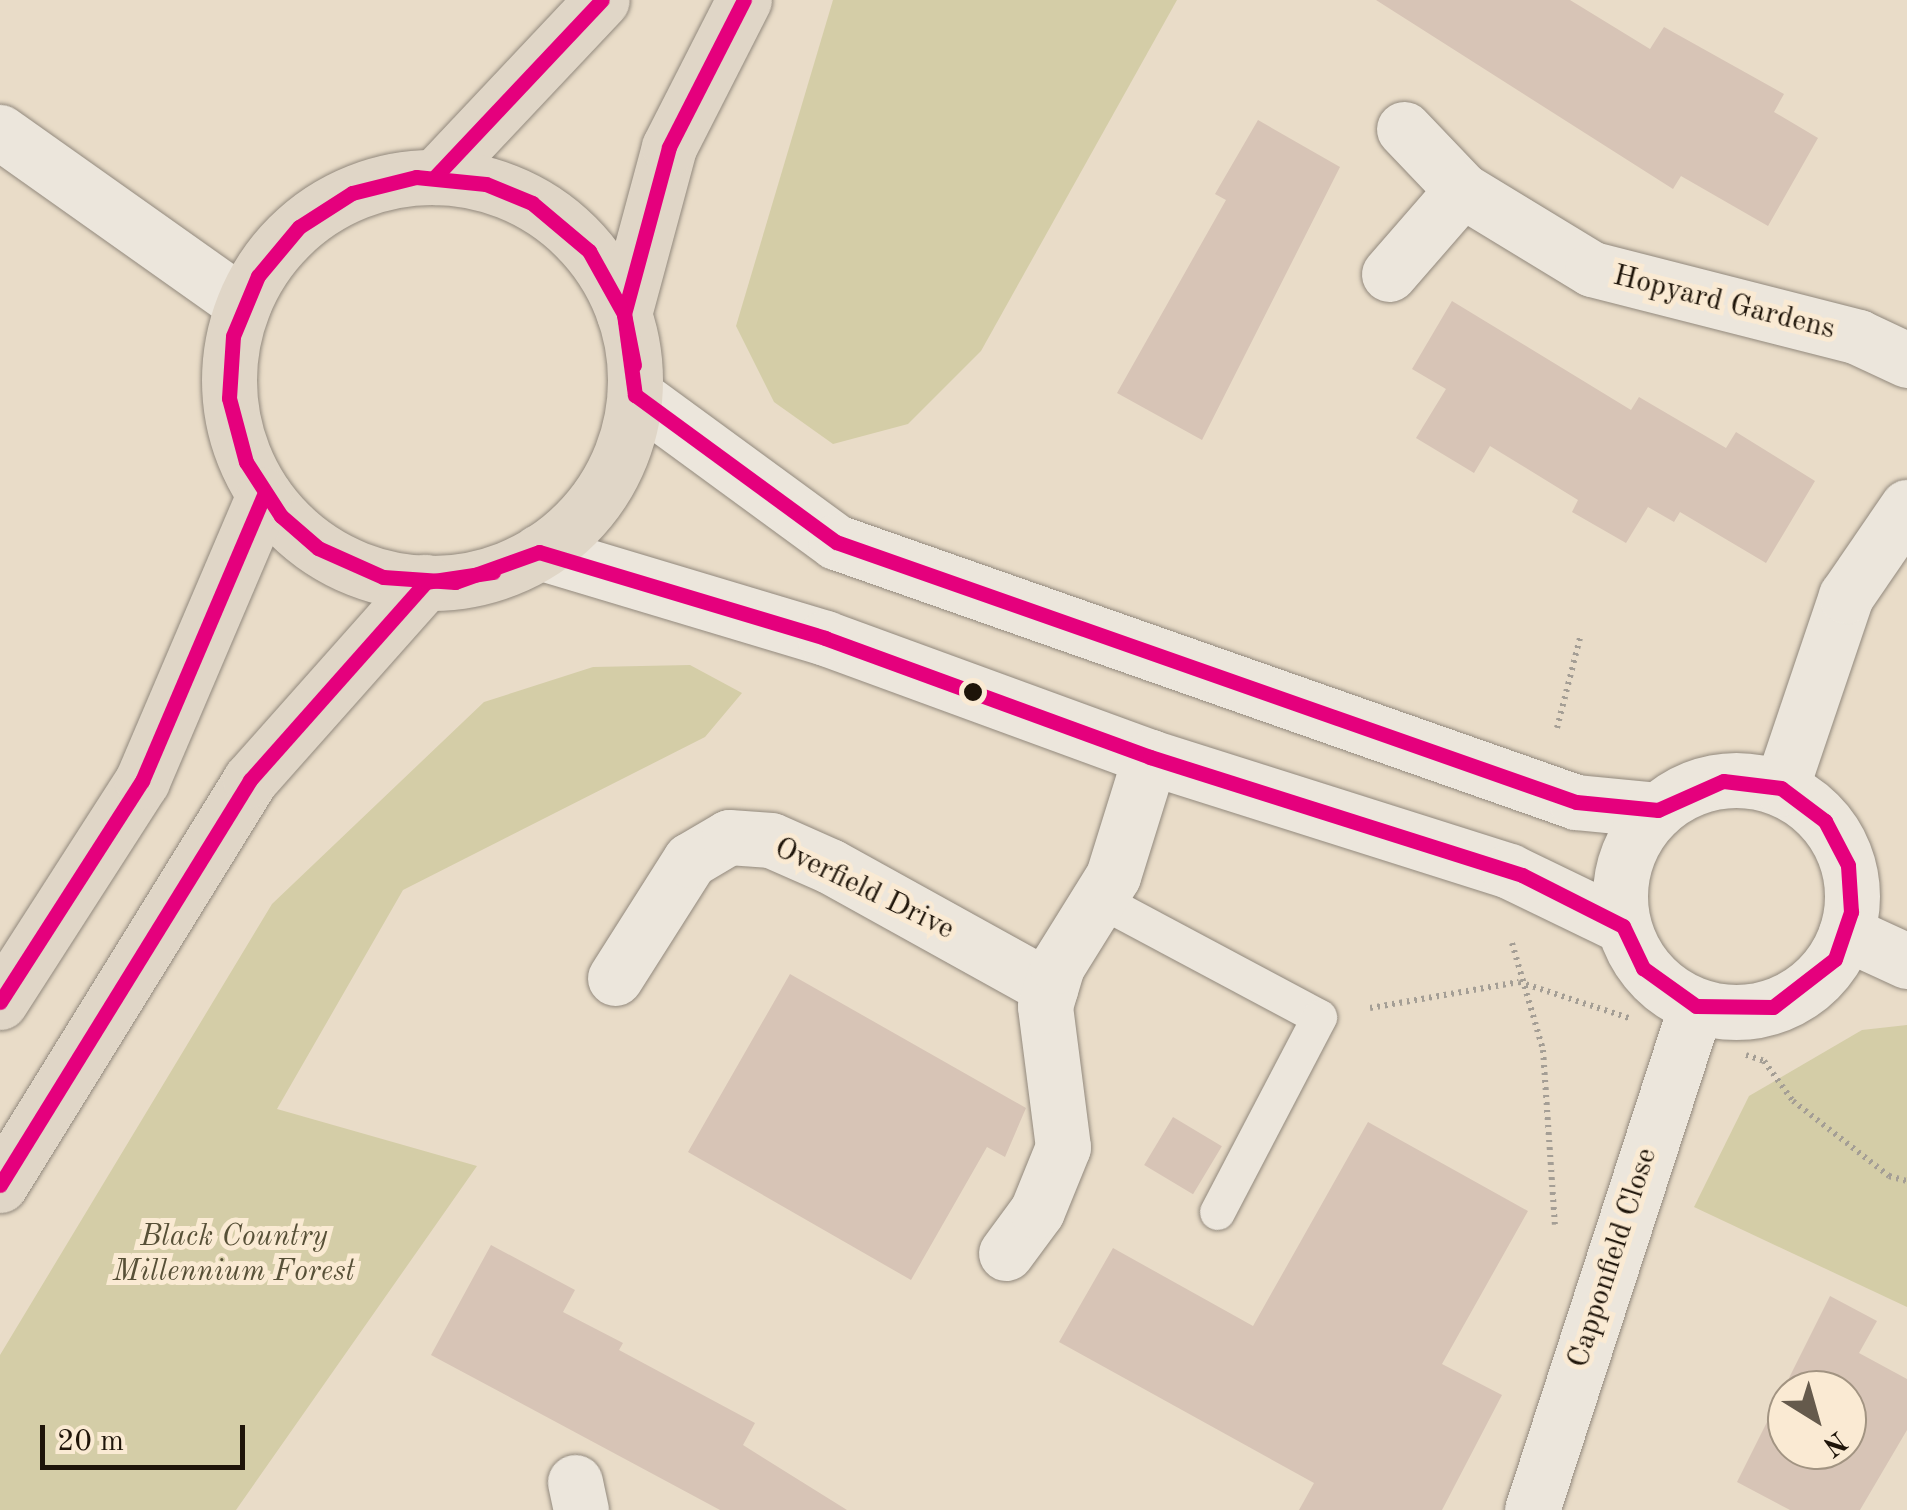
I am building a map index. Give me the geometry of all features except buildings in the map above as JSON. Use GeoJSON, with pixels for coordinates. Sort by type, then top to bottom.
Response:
{"type":"FeatureCollection","features":[{"type":"Feature","properties":{"kind":"highway"},"geometry":{"type":"LineString","coordinates":[[435,177],[602,0]]}},
{"type":"Feature","properties":{"kind":"highway"},"geometry":{"type":"LineString","coordinates":[[624,314],[564,225],[510,192],[435,177],[386,182],[318,212],[282,243],[243,304],[229,398],[264,495],[342,562],[426,582],[496,572],[539,552],[604,486],[634,395],[624,314],[669,147],[744,0]]}},
{"type":"Feature","properties":{"kind":"highway"},"geometry":{"type":"LineString","coordinates":[[0,1002],[142,781],[264,495]]}},
{"type":"Feature","properties":{"kind":"highway"},"geometry":{"type":"LineString","coordinates":[[0,1185],[250,780],[426,582]]}},
{"type":"Feature","properties":{"kind":"street","name":"Hopyard Gardens"},"geometry":{"type":"LineString","coordinates":[[1404,129],[1462,190],[1592,268],[1685,300],[1858,337],[1907,360]]}},
{"type":"Feature","properties":{"kind":"street"},"geometry":{"type":"LineString","coordinates":[[0,132],[243,304]]}},
{"type":"Feature","properties":{"kind":"street"},"geometry":{"type":"LineString","coordinates":[[1389,274],[1462,190]]}},
{"type":"Feature","properties":{"kind":"street"},"geometry":{"type":"LineString","coordinates":[[634,395],[836,542],[1541,790],[1658,810]]}},
{"type":"Feature","properties":{"kind":"street"},"geometry":{"type":"LineString","coordinates":[[1781,788],[1846,596],[1907,507]]}},
{"type":"Feature","properties":{"kind":"street"},"geometry":{"type":"LineString","coordinates":[[539,552],[824,638],[1150,757],[1510,870],[1623,926]]}},
{"type":"Feature","properties":{"kind":"street"},"geometry":{"type":"LineString","coordinates":[[1006,1253],[1038,1210],[1063,1147],[1050,988],[1100,900],[1150,757]]}},
{"type":"Feature","properties":{"kind":"street"},"geometry":{"type":"LineString","coordinates":[[1723,781],[1781,788],[1840,844],[1852,887],[1846,933],[1818,978],[1773,1007],[1696,1006],[1643,968],[1623,926],[1627,854],[1658,810],[1723,781]]}},
{"type":"Feature","properties":{"kind":"street","name":"Overfield Drive"},"geometry":{"type":"LineString","coordinates":[[615,978],[690,860],[730,838],[771,840],[830,866],[1050,988]]}},
{"type":"Feature","properties":{"kind":"street"},"geometry":{"type":"LineString","coordinates":[[1846,933],[1907,961]]}},
{"type":"Feature","properties":{"kind":"street","name":"Capponfield Close"},"geometry":{"type":"LineString","coordinates":[[1532,1510],[1696,1006]]}},
{"type":"Feature","properties":{"kind":"lane"},"geometry":{"type":"LineString","coordinates":[[1100,900],[1319,1017],[1217,1212]]}},
{"type":"Feature","properties":{"kind":"path"},"geometry":{"type":"LineString","coordinates":[[1541,790],[1580,638]]}},
{"type":"Feature","properties":{"kind":"path"},"geometry":{"type":"LineString","coordinates":[[1510,870],[1518,982],[1543,1050],[1556,1232]]}},
{"type":"Feature","properties":{"kind":"path"},"geometry":{"type":"LineString","coordinates":[[1319,1017],[1518,982]]}},
{"type":"Feature","properties":{"kind":"green space"},"geometry":{"type":"Polygon","coordinates":[[[833,0],[1177,0],[981,351],[908,424],[833,444],[774,402],[736,326],[833,0]]]}},
{"type":"Feature","properties":{"kind":"green space","name":"Black Country Millennium Forest"},"geometry":{"type":"Polygon","coordinates":[[[690,665],[742,693],[705,737],[403,890],[277,1109],[477,1166],[236,1510],[0,1510],[0,1355],[272,904],[484,702],[593,667],[690,665]]]}},
{"type":"Feature","properties":{"kind":"green space"},"geometry":{"type":"Polygon","coordinates":[[[1907,1025],[1907,1307],[1694,1207],[1749,1096],[1862,1030],[1907,1025]]]}},
{"type":"Feature","properties":{"kind":"transit line"},"geometry":{"type":"LineString","coordinates":[[435,177],[602,0]]}},
{"type":"Feature","properties":{"kind":"transit line"},"geometry":{"type":"LineString","coordinates":[[634,365],[624,314],[669,147],[744,0]]}},
{"type":"Feature","properties":{"kind":"transit line"},"geometry":{"type":"LineString","coordinates":[[539,552],[455,582],[383,577],[318,548],[281,516],[246,462],[229,398],[233,336],[258,276],[299,227],[352,193],[416,177],[486,184],[532,203],[589,251],[624,314],[635,395]]}},
{"type":"Feature","properties":{"kind":"transit line"},"geometry":{"type":"LineString","coordinates":[[539,552],[825,638],[1150,757],[1522,875],[1623,926],[1643,968],[1696,1006],[1773,1007],[1835,959],[1851,912],[1848,865],[1825,821],[1781,788],[1723,781],[1658,810],[1576,802],[836,542],[635,395]]}},
{"type":"Feature","properties":{"kind":"transit line"},"geometry":{"type":"LineString","coordinates":[[0,1002],[142,781],[264,495]]}},
{"type":"Feature","properties":{"kind":"transit line"},"geometry":{"type":"LineString","coordinates":[[0,1185],[250,780],[426,582],[493,572]]}}]}
